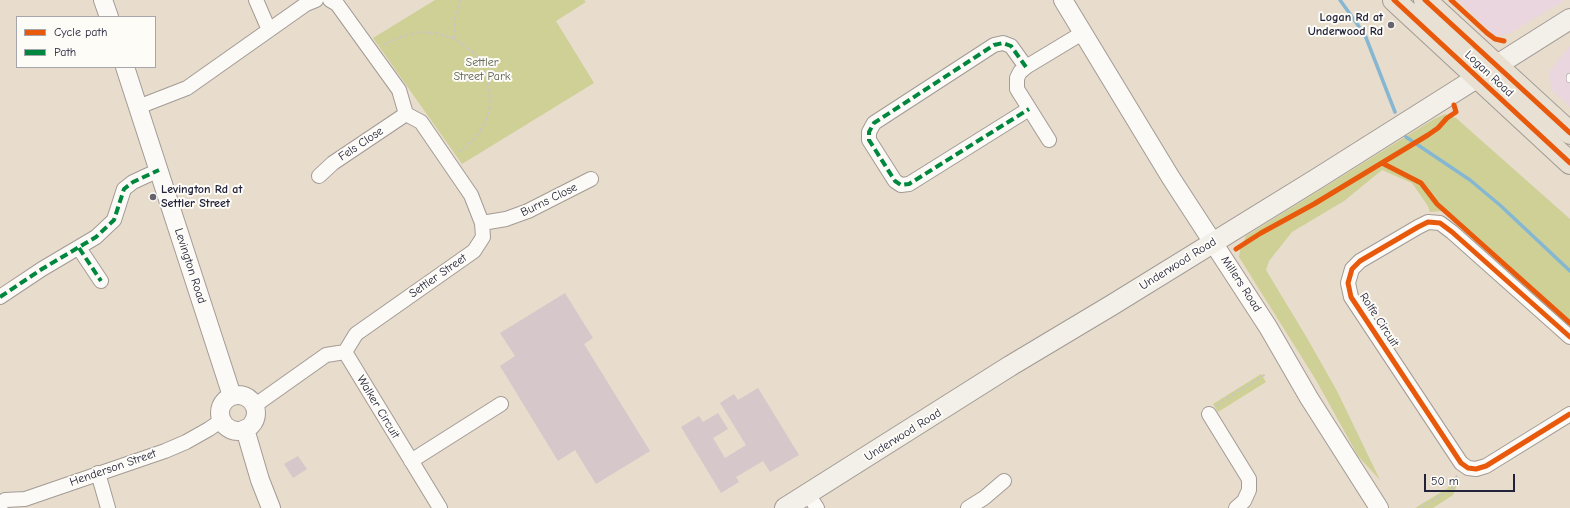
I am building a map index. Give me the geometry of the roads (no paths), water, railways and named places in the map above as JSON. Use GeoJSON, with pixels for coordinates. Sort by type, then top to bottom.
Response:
{"type":"FeatureCollection","features":[{"type":"Feature","properties":{"kind":"main road","name":"Logan Road"},"geometry":{"type":"LineString","coordinates":[[1394,0],[1570,163]]}},
{"type":"Feature","properties":{"kind":"main road","name":"Logan Road"},"geometry":{"type":"LineString","coordinates":[[1425,0],[1570,134]]}},
{"type":"Feature","properties":{"kind":"main road","name":"Underwood Road"},"geometry":{"type":"LineString","coordinates":[[786,508],[813,501],[1016,362],[1112,305],[1318,178],[1570,19]]}},
{"type":"Feature","properties":{"kind":"street"},"geometry":{"type":"LineString","coordinates":[[103,0],[109,16]]}},
{"type":"Feature","properties":{"kind":"street"},"geometry":{"type":"LineString","coordinates":[[256,0],[269,30]]}},
{"type":"Feature","properties":{"kind":"street"},"geometry":{"type":"LineString","coordinates":[[138,107],[187,88],[306,4],[316,0]]}},
{"type":"Feature","properties":{"kind":"street"},"geometry":{"type":"LineString","coordinates":[[330,0],[337,4],[399,90],[406,114]]}},
{"type":"Feature","properties":{"kind":"street","name":"Millers Road"},"geometry":{"type":"LineString","coordinates":[[1063,0],[1084,32],[1171,178],[1268,327],[1309,398],[1379,508]]}},
{"type":"Feature","properties":{"kind":"street"},"geometry":{"type":"LineString","coordinates":[[1049,140],[1017,89],[1017,78],[1020,72],[1026,67],[1084,32]]}},
{"type":"Feature","properties":{"kind":"street"},"geometry":{"type":"LineString","coordinates":[[1026,67],[1010,46],[1003,43],[994,45],[874,123],[868,132],[869,140],[895,181],[901,184],[909,184],[1029,109]]}},
{"type":"Feature","properties":{"kind":"street","name":"Levington Road"},"geometry":{"type":"LineString","coordinates":[[125,68],[232,396]]}},
{"type":"Feature","properties":{"kind":"street","name":"Settler Street"},"geometry":{"type":"LineString","coordinates":[[346,352],[356,334],[474,251],[483,237],[482,223],[471,195],[421,122],[406,114]]}},
{"type":"Feature","properties":{"kind":"street","name":"Fels Close"},"geometry":{"type":"LineString","coordinates":[[319,176],[333,163],[406,114]]}},
{"type":"Feature","properties":{"kind":"street"},"geometry":{"type":"LineString","coordinates":[[0,296],[96,237],[114,220],[124,190],[133,182],[159,170]]}},
{"type":"Feature","properties":{"kind":"street","name":"Burns Close"},"geometry":{"type":"LineString","coordinates":[[482,223],[506,219],[528,211],[591,179]]}},
{"type":"Feature","properties":{"kind":"street","name":"Rolfe Circuit"},"geometry":{"type":"LineString","coordinates":[[1570,337],[1440,223],[1428,222],[1360,261],[1352,270],[1348,282],[1351,297],[1461,463],[1468,468],[1476,469],[1486,466],[1570,414]]}},
{"type":"Feature","properties":{"kind":"street"},"geometry":{"type":"LineString","coordinates":[[79,248],[101,281]]}},
{"type":"Feature","properties":{"kind":"street"},"geometry":{"type":"LineString","coordinates":[[254,406],[326,355],[346,352]]}},
{"type":"Feature","properties":{"kind":"street","name":"Walker Circuit"},"geometry":{"type":"LineString","coordinates":[[346,352],[440,508]]}},
{"type":"Feature","properties":{"kind":"street"},"geometry":{"type":"LineString","coordinates":[[232,396],[245,396],[254,406],[254,419],[245,429],[231,429],[224,424],[222,420],[220,410],[222,405],[224,401],[232,396]]}},
{"type":"Feature","properties":{"kind":"street"},"geometry":{"type":"LineString","coordinates":[[411,461],[501,404]]}},
{"type":"Feature","properties":{"kind":"street"},"geometry":{"type":"LineString","coordinates":[[1209,414],[1249,479],[1249,490],[1244,502],[1236,508]]}},
{"type":"Feature","properties":{"kind":"street","name":"Henderson Street"},"geometry":{"type":"LineString","coordinates":[[2,499],[25,499],[165,451],[186,442],[222,420]]}},
{"type":"Feature","properties":{"kind":"street"},"geometry":{"type":"LineString","coordinates":[[245,429],[260,480],[271,508]]}},
{"type":"Feature","properties":{"kind":"street"},"geometry":{"type":"LineString","coordinates":[[98,473],[108,508]]}},
{"type":"Feature","properties":{"kind":"street"},"geometry":{"type":"LineString","coordinates":[[968,508],[984,498],[1004,481]]}},
{"type":"Feature","properties":{"kind":"waterway"},"geometry":{"type":"LineString","coordinates":[[1340,0],[1365,35],[1395,112]]}},
{"type":"Feature","properties":{"kind":"waterway"},"geometry":{"type":"LineString","coordinates":[[1406,137],[1470,180],[1501,206],[1570,271]]}},
{"type":"Feature","properties":{"kind":"place","name":"Logan Rd at Underwood Rd"},"geometry":{"type":"Point","coordinates":[1391,25]}},
{"type":"Feature","properties":{"kind":"place","name":"Levington Rd at Settler Street"},"geometry":{"type":"Point","coordinates":[153,197]}},
{"type":"Feature","properties":{"kind":"park label","name":"Settler Street Park"},"geometry":{"type":"Point","coordinates":[482,70]}}]}
